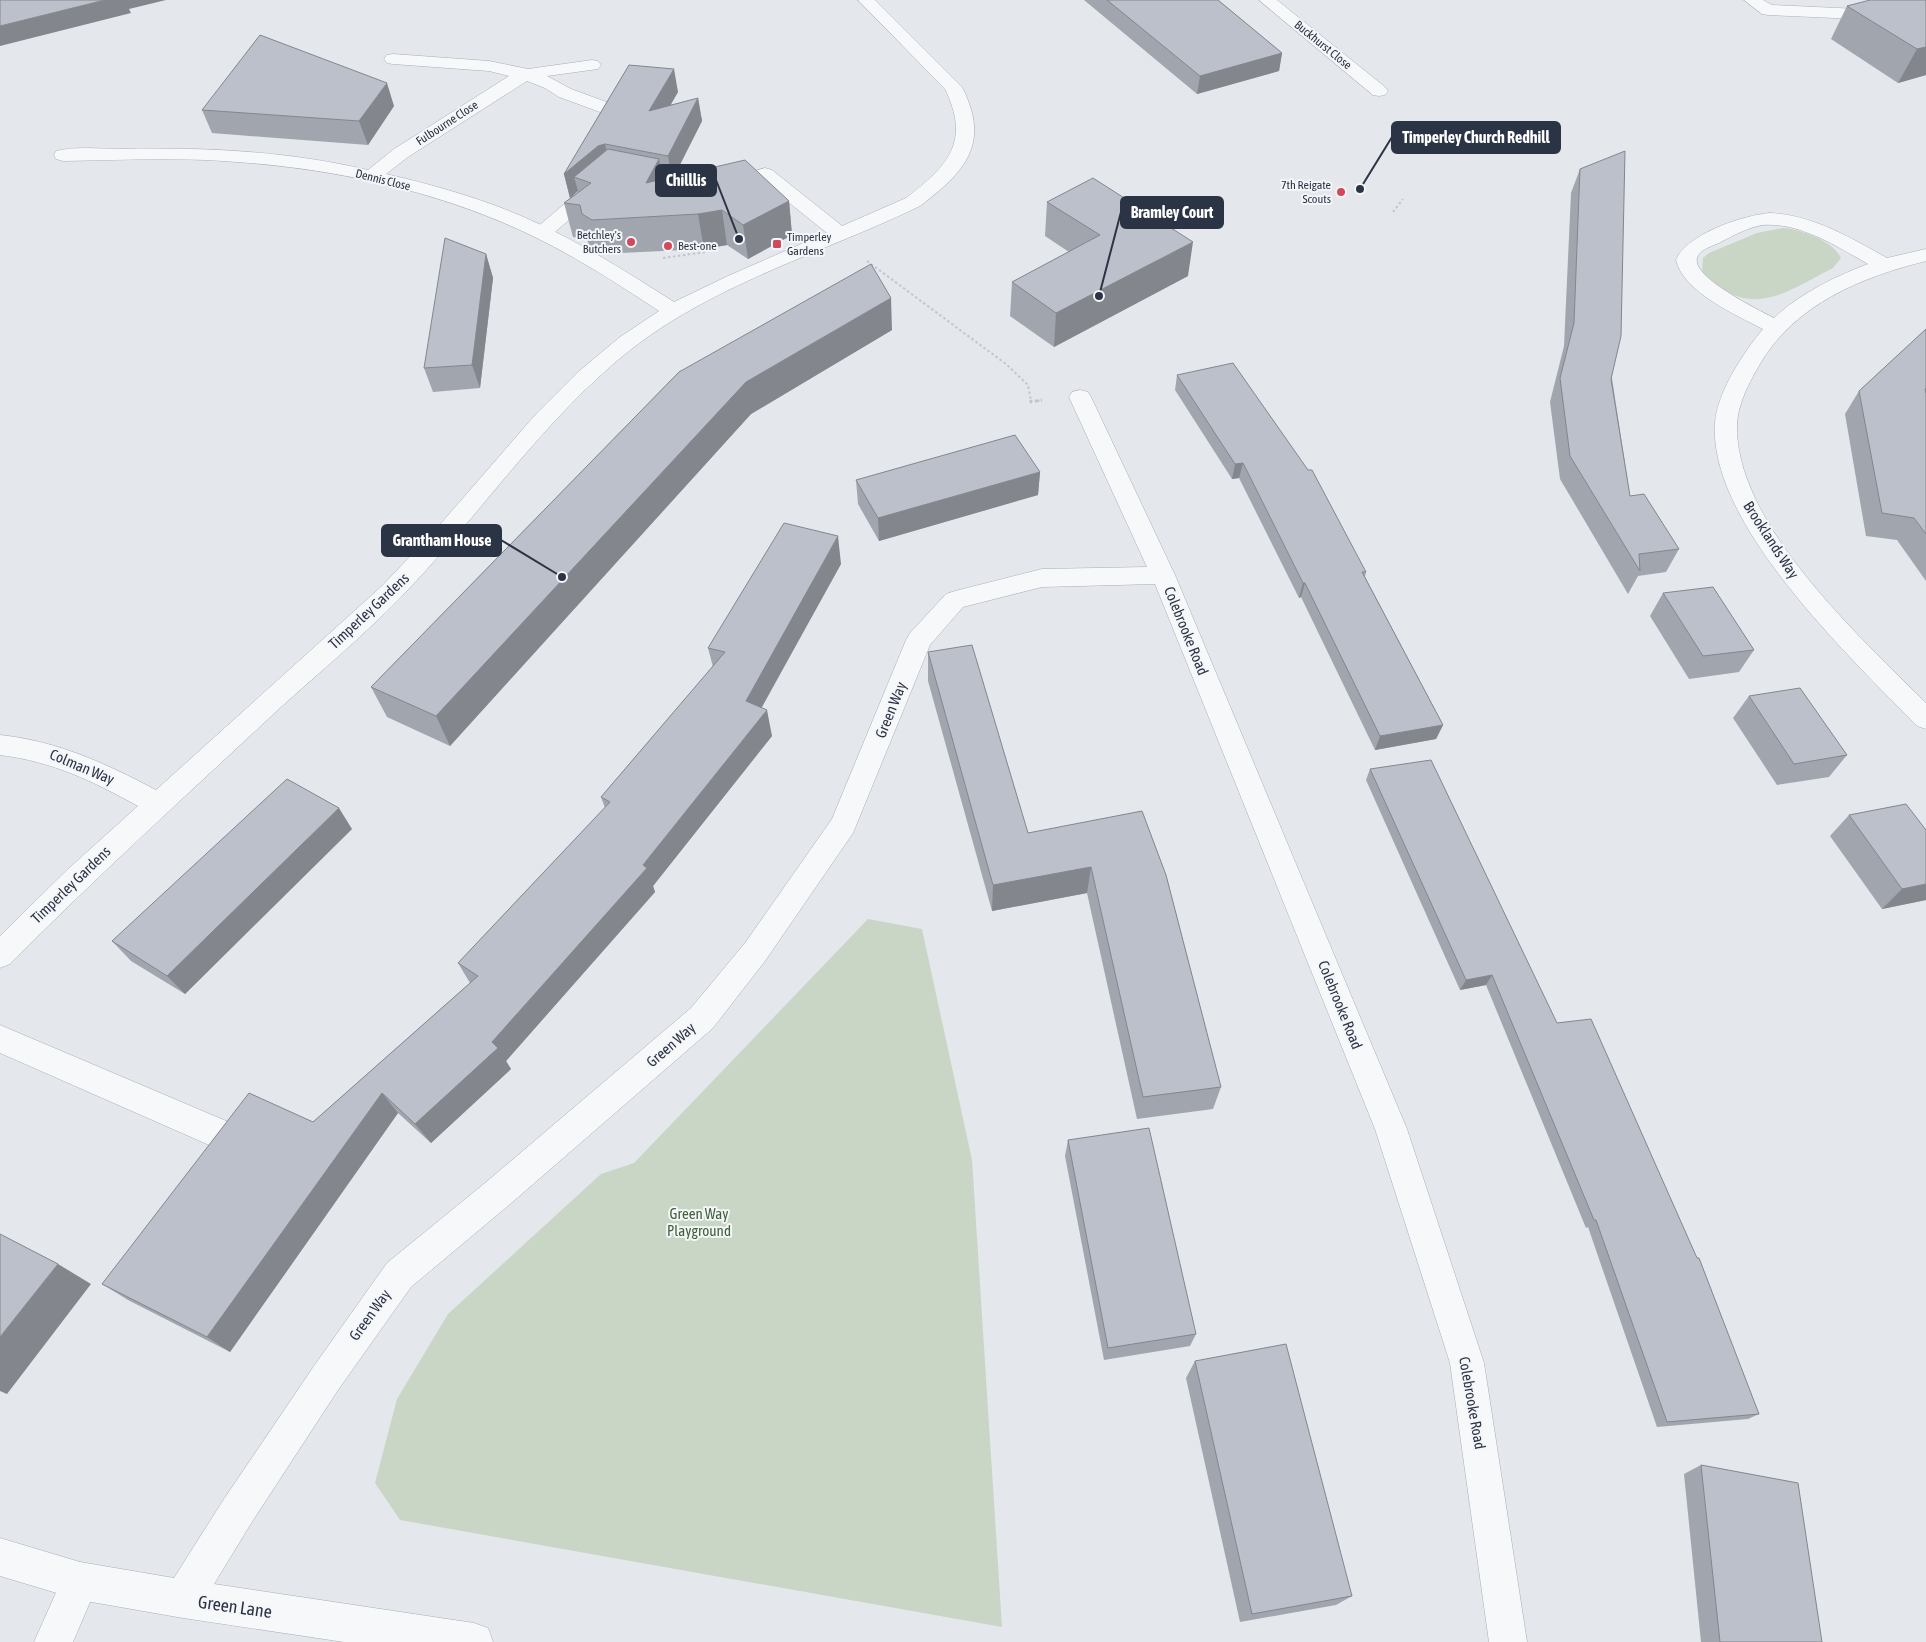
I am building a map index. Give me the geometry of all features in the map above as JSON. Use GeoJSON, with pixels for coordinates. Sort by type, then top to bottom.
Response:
{"type":"FeatureCollection","features":[{"type":"Feature","properties":{"kind":"street","name":"Timperley Gardens"},"geometry":{"type":"LineString","coordinates":[[0,955],[77,878],[391,592],[445,534],[544,419],[586,377],[627,342],[674,310],[735,280],[913,202],[934,186],[951,168],[963,149],[966,125],[962,105],[952,87],[866,0]]}},
{"type":"Feature","properties":{"kind":"street","name":"Buckhurst Close"},"geometry":{"type":"LineString","coordinates":[[1267,0],[1379,91]]}},
{"type":"Feature","properties":{"kind":"street"},"geometry":{"type":"LineString","coordinates":[[1752,0],[1768,10],[1848,15],[1880,15],[1926,7]]}},
{"type":"Feature","properties":{"kind":"street"},"geometry":{"type":"LineString","coordinates":[[393,59],[489,66],[526,74],[551,84],[565,93],[606,108]]}},
{"type":"Feature","properties":{"kind":"street"},"geometry":{"type":"LineString","coordinates":[[526,74],[592,65]]}},
{"type":"Feature","properties":{"kind":"street","name":"Fulbourne Close"},"geometry":{"type":"LineString","coordinates":[[372,176],[401,153],[497,90],[526,74]]}},
{"type":"Feature","properties":{"kind":"street","name":"Dennis Close"},"geometry":{"type":"LineString","coordinates":[[64,155],[206,155],[313,164],[372,176],[442,194],[542,233],[606,268],[674,310]]}},
{"type":"Feature","properties":{"kind":"street"},"geometry":{"type":"LineString","coordinates":[[710,187],[726,185],[765,174],[835,235]]}},
{"type":"Feature","properties":{"kind":"street"},"geometry":{"type":"LineString","coordinates":[[542,233],[611,175]]}},
{"type":"Feature","properties":{"kind":"street"},"geometry":{"type":"LineString","coordinates":[[1776,327],[1724,298],[1694,276],[1686,266],[1686,259],[1692,250],[1751,221],[1764,218],[1779,219],[1816,230],[1884,265]]}},
{"type":"Feature","properties":{"kind":"street","name":"Brooklands Way"},"geometry":{"type":"LineString","coordinates":[[1926,255],[1884,265],[1854,278],[1818,298],[1776,327],[1751,360],[1734,395],[1726,424],[1728,455],[1741,495],[1760,528],[1806,593],[1926,719]]}},
{"type":"Feature","properties":{"kind":"street","name":"Colebrooke Road"},"geometry":{"type":"LineString","coordinates":[[1080,397],[1163,575],[1391,1129],[1467,1363],[1508,1642]]}},
{"type":"Feature","properties":{"kind":"street","name":"Green Way"},"geometry":{"type":"LineString","coordinates":[[184,1599],[237,1512],[320,1386],[399,1275],[702,1018],[755,952],[844,825],[919,640],[955,600],[1042,578],[1163,575]]}},
{"type":"Feature","properties":{"kind":"street","name":"Colman Way"},"geometry":{"type":"LineString","coordinates":[[0,745],[35,748],[59,755],[107,777],[158,804]]}},
{"type":"Feature","properties":{"kind":"street"},"geometry":{"type":"LineString","coordinates":[[0,1039],[227,1137]]}},
{"type":"Feature","properties":{"kind":"street","name":"Green Lane"},"geometry":{"type":"LineString","coordinates":[[0,1558],[80,1581],[184,1599],[474,1642]]}},
{"type":"Feature","properties":{"kind":"street"},"geometry":{"type":"LineString","coordinates":[[53,1642],[80,1581]]}},
{"type":"Feature","properties":{"kind":"path"},"geometry":{"type":"LineString","coordinates":[[1392,212],[1403,199]]}},
{"type":"Feature","properties":{"kind":"path"},"geometry":{"type":"LineString","coordinates":[[835,235],[1006,364],[1028,385],[1032,402],[1080,397]]}},
{"type":"Feature","properties":{"kind":"green space"},"geometry":{"type":"Polygon","coordinates":[[[1783,228],[1799,231],[1824,241],[1841,258],[1833,268],[1793,289],[1765,298],[1751,299],[1737,296],[1717,285],[1702,272],[1703,258],[1709,253],[1757,233],[1783,228]]]}},
{"type":"Feature","properties":{"kind":"green space","name":"Green Way Playground"},"geometry":{"type":"Polygon","coordinates":[[[868,919],[922,929],[972,1160],[1002,1627],[400,1520],[375,1483],[397,1399],[448,1314],[601,1174],[634,1163],[868,919]]]}},
{"type":"Feature","properties":{"kind":"building"},"geometry":{"type":"Polygon","coordinates":[[[0,0],[105,0],[0,26],[0,0]]]}},
{"type":"Feature","properties":{"kind":"building"},"geometry":{"type":"Polygon","coordinates":[[[1107,0],[1218,0],[1282,53],[1200,76],[1107,0]]]}},
{"type":"Feature","properties":{"kind":"building"},"geometry":{"type":"Polygon","coordinates":[[[1870,0],[1926,0],[1926,47],[1917,49],[1847,6],[1870,0]]]}},
{"type":"Feature","properties":{"kind":"building"},"geometry":{"type":"Polygon","coordinates":[[[260,35],[387,83],[359,121],[202,110],[260,35]]]}},
{"type":"Feature","properties":{"kind":"building"},"geometry":{"type":"Polygon","coordinates":[[[629,65],[674,69],[649,111],[698,98],[668,156],[605,144],[598,146],[564,174],[629,65]]]}},
{"type":"Feature","properties":{"kind":"building"},"geometry":{"type":"Polygon","coordinates":[[[608,149],[659,159],[646,183],[745,160],[789,201],[743,225],[722,210],[698,214],[592,220],[582,214],[580,205],[564,203],[591,183],[574,177],[608,149]]]}},
{"type":"Feature","properties":{"kind":"building"},"geometry":{"type":"Polygon","coordinates":[[[1625,151],[1621,336],[1611,379],[1630,496],[1644,494],[1679,549],[1639,554],[1640,571],[1570,456],[1560,378],[1574,323],[1580,169],[1625,151]]]}},
{"type":"Feature","properties":{"kind":"building"},"geometry":{"type":"Polygon","coordinates":[[[1093,178],[1193,242],[1056,313],[1012,282],[1100,235],[1047,202],[1093,178]]]}},
{"type":"Feature","properties":{"kind":"building"},"geometry":{"type":"Polygon","coordinates":[[[445,238],[486,254],[472,365],[424,368],[445,238]]]}},
{"type":"Feature","properties":{"kind":"building"},"geometry":{"type":"Polygon","coordinates":[[[871,264],[891,298],[746,382],[436,716],[371,687],[679,372],[871,264]]]}},
{"type":"Feature","properties":{"kind":"building"},"geometry":{"type":"Polygon","coordinates":[[[1926,329],[1926,534],[1914,518],[1882,513],[1859,391],[1926,329]]]}},
{"type":"Feature","properties":{"kind":"building"},"geometry":{"type":"Polygon","coordinates":[[[1233,363],[1308,470],[1312,470],[1366,572],[1362,572],[1443,725],[1380,736],[1305,583],[1303,583],[1243,463],[1235,464],[1177,375],[1233,363]]]}},
{"type":"Feature","properties":{"kind":"building"},"geometry":{"type":"Polygon","coordinates":[[[1015,435],[1040,472],[878,518],[856,480],[1015,435]]]}},
{"type":"Feature","properties":{"kind":"building"},"geometry":{"type":"Polygon","coordinates":[[[784,523],[838,536],[746,701],[767,710],[643,865],[647,868],[492,1042],[498,1048],[415,1124],[382,1093],[207,1337],[102,1284],[249,1093],[313,1122],[478,976],[458,963],[610,802],[601,797],[725,652],[708,648],[784,523]]]}},
{"type":"Feature","properties":{"kind":"building"},"geometry":{"type":"Polygon","coordinates":[[[1713,587],[1754,650],[1703,656],[1663,593],[1713,587]]]}},
{"type":"Feature","properties":{"kind":"building"},"geometry":{"type":"Polygon","coordinates":[[[972,645],[1028,833],[1142,811],[1166,875],[1221,1087],[1143,1097],[1091,867],[993,885],[928,652],[972,645]]]}},
{"type":"Feature","properties":{"kind":"building"},"geometry":{"type":"Polygon","coordinates":[[[1800,688],[1847,755],[1794,764],[1749,696],[1800,688]]]}},
{"type":"Feature","properties":{"kind":"building"},"geometry":{"type":"Polygon","coordinates":[[[1431,760],[1557,1023],[1591,1019],[1697,1258],[1699,1258],[1759,1414],[1667,1422],[1596,1220],[1594,1220],[1492,975],[1466,980],[1370,769],[1431,760]]]}},
{"type":"Feature","properties":{"kind":"building"},"geometry":{"type":"Polygon","coordinates":[[[287,779],[339,808],[167,976],[112,941],[287,779]]]}},
{"type":"Feature","properties":{"kind":"building"},"geometry":{"type":"Polygon","coordinates":[[[1906,804],[1926,830],[1926,884],[1902,889],[1849,815],[1906,804]]]}},
{"type":"Feature","properties":{"kind":"building"},"geometry":{"type":"Polygon","coordinates":[[[1149,1128],[1196,1334],[1108,1348],[1068,1140],[1149,1128]]]}},
{"type":"Feature","properties":{"kind":"building"},"geometry":{"type":"Polygon","coordinates":[[[0,1234],[58,1264],[0,1337],[0,1234]]]}},
{"type":"Feature","properties":{"kind":"building"},"geometry":{"type":"Polygon","coordinates":[[[1286,1344],[1352,1596],[1252,1614],[1195,1361],[1286,1344]]]}},
{"type":"Feature","properties":{"kind":"building"},"geometry":{"type":"Polygon","coordinates":[[[1701,1465],[1798,1483],[1822,1642],[1720,1642],[1701,1465]]]}},
{"type":"Feature","properties":{"kind":"place","name":"Timperley Church Redhill"},"geometry":{"type":"Point","coordinates":[1360,189]}},
{"type":"Feature","properties":{"kind":"place","name":"7th Reigate Scouts"},"geometry":{"type":"Point","coordinates":[1341,192]}},
{"type":"Feature","properties":{"kind":"place","name":"Chilllis"},"geometry":{"type":"Point","coordinates":[739,239]}},
{"type":"Feature","properties":{"kind":"place","name":"Betchley's Butchers"},"geometry":{"type":"Point","coordinates":[631,242]}},
{"type":"Feature","properties":{"kind":"place","name":"Timperley Gardens"},"geometry":{"type":"Point","coordinates":[777,244]}},
{"type":"Feature","properties":{"kind":"place","name":"Best-one"},"geometry":{"type":"Point","coordinates":[668,246]}},
{"type":"Feature","properties":{"kind":"place","name":"Bramley Court"},"geometry":{"type":"Point","coordinates":[1099,296]}},
{"type":"Feature","properties":{"kind":"place","name":"Grantham House"},"geometry":{"type":"Point","coordinates":[562,577]}}]}
